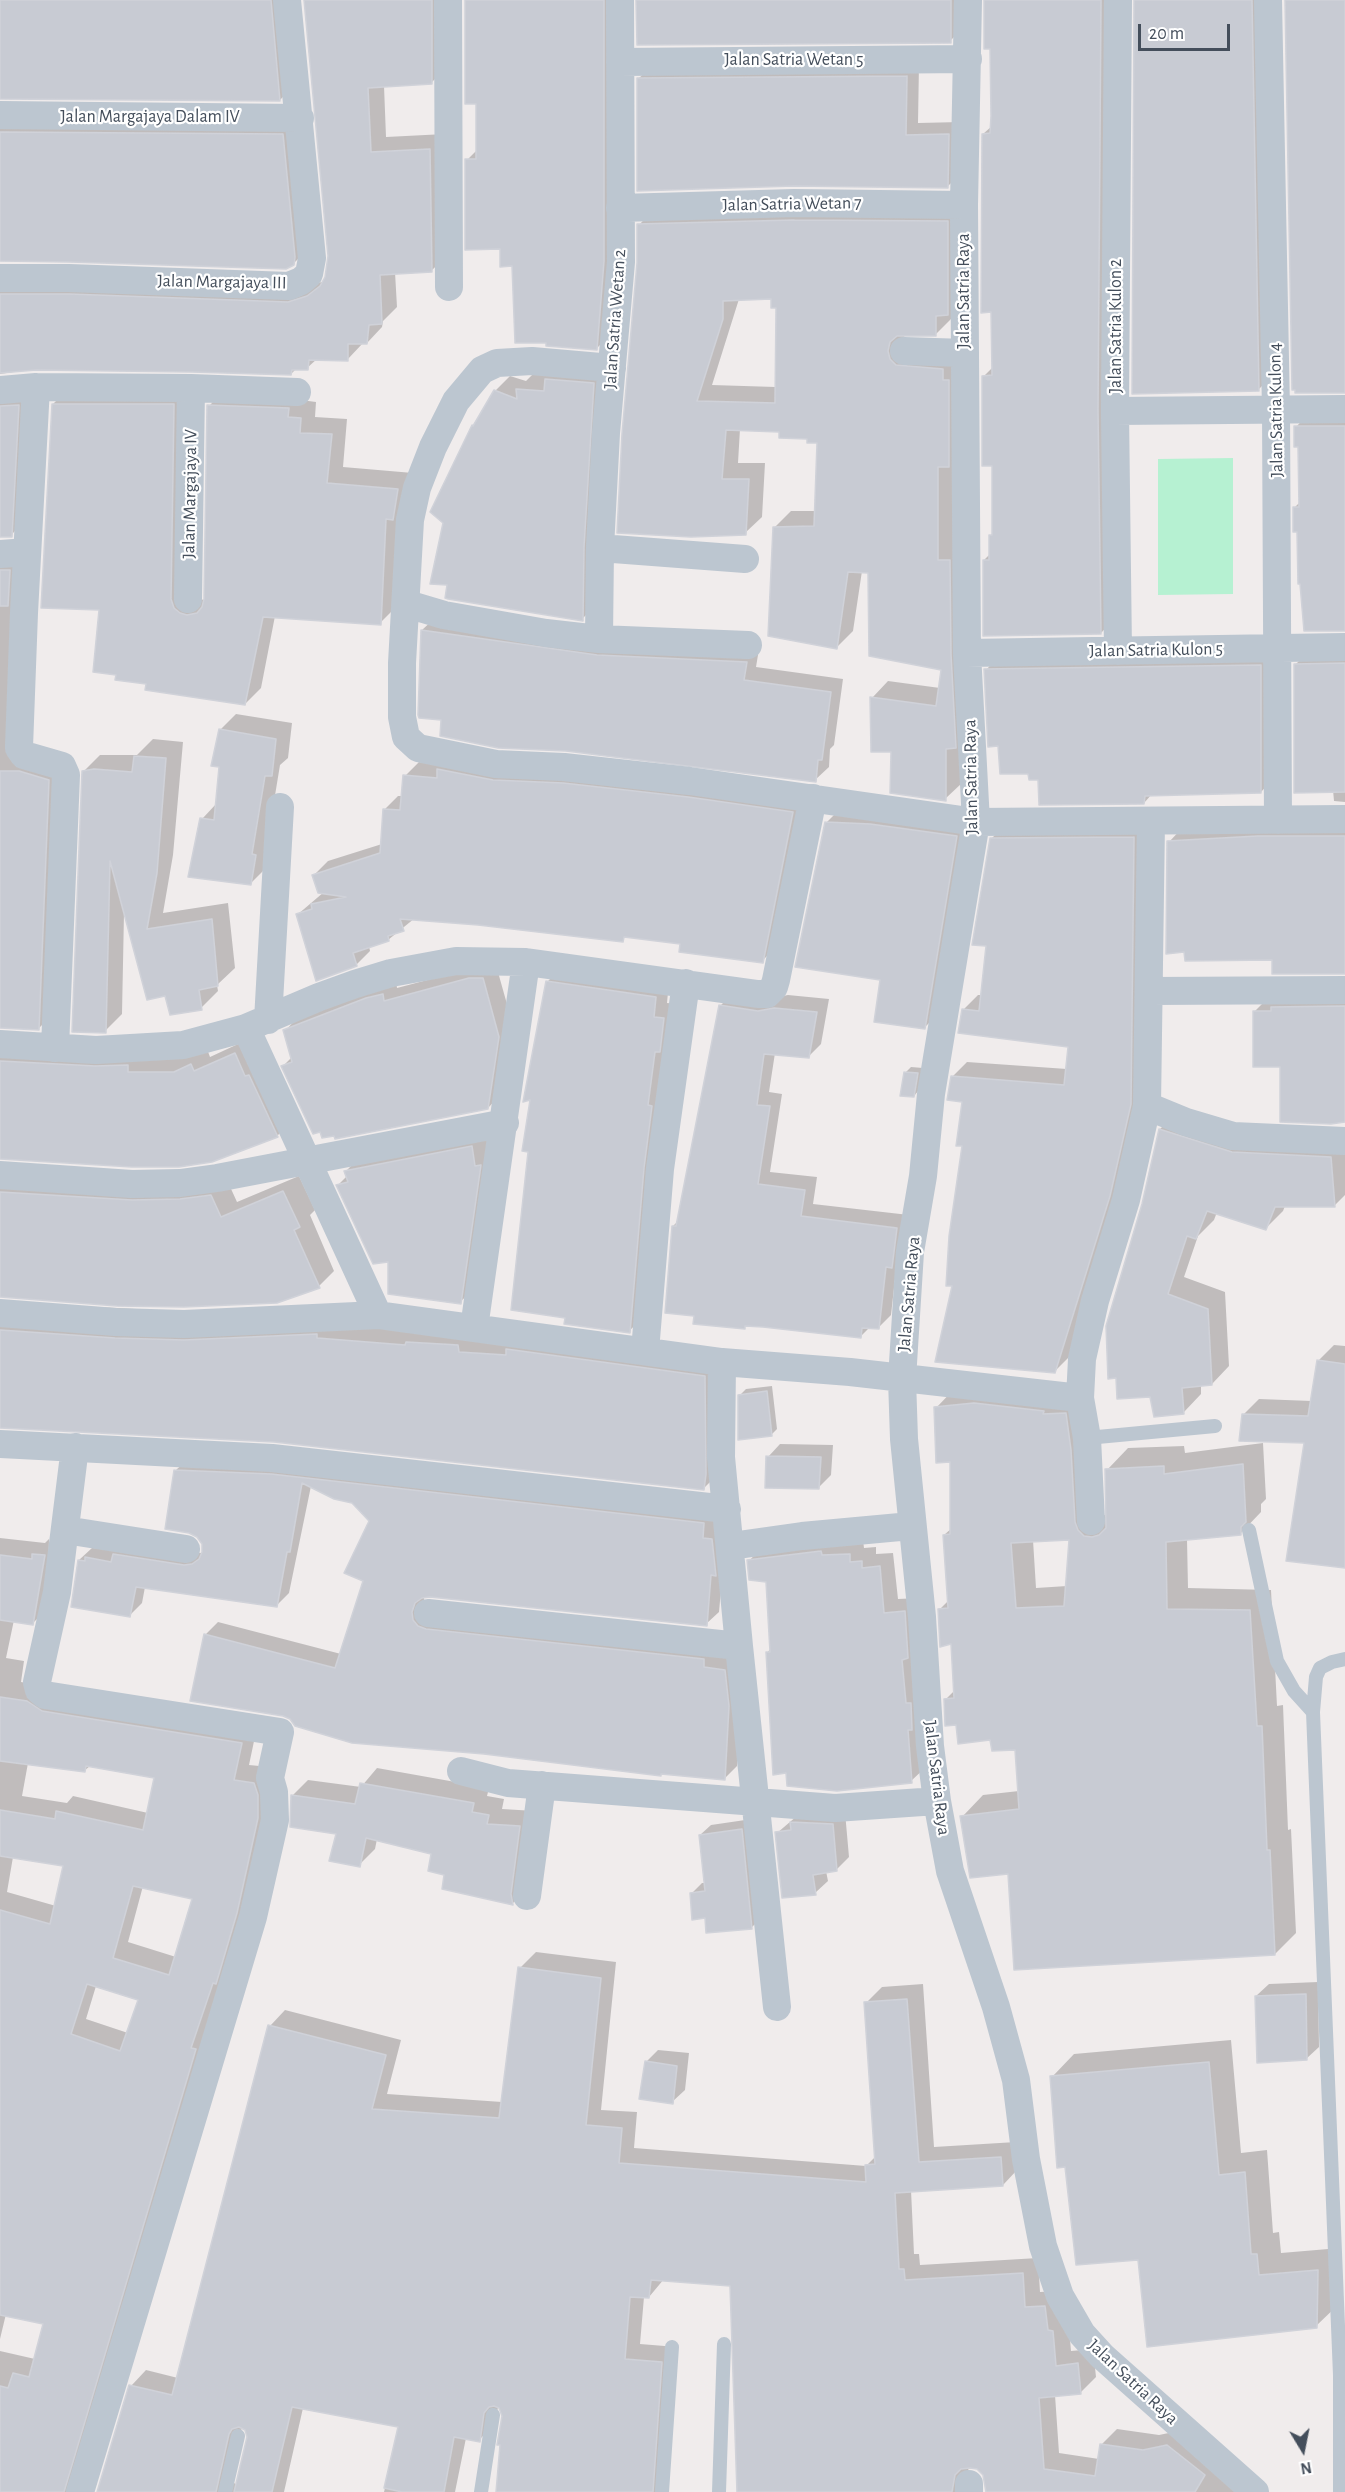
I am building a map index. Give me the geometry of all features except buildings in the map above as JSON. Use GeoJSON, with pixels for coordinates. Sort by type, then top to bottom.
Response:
{"type":"FeatureCollection","features":[{"type":"Feature","properties":{"kind":"street","name":"Jalan Margajaya III"},"geometry":{"type":"LineString","coordinates":[[0,278],[80,278],[289,286],[301,281],[309,274],[312,258],[287,0]]}},
{"type":"Feature","properties":{"kind":"street"},"geometry":{"type":"LineString","coordinates":[[448,0],[449,287]]}},
{"type":"Feature","properties":{"kind":"street","name":"Jalan Satria Wetan 2"},"geometry":{"type":"LineString","coordinates":[[599,639],[600,548],[606,433],[621,262],[620,0]]}},
{"type":"Feature","properties":{"kind":"street","name":"Jalan Satria Raya"},"geometry":{"type":"LineString","coordinates":[[968,0],[964,205],[967,653],[976,822],[931,1094],[923,1176],[910,1252],[902,1379],[904,1439],[922,1617],[930,1746],[950,1871],[996,2007],[1016,2080],[1026,2159],[1043,2246],[1060,2296],[1082,2334],[1102,2356],[1255,2492]]}},
{"type":"Feature","properties":{"kind":"street","name":"Jalan Satria Kulon 2"},"geometry":{"type":"LineString","coordinates":[[1118,0],[1115,411],[1118,651]]}},
{"type":"Feature","properties":{"kind":"street","name":"Jalan Satria Kulon 4"},"geometry":{"type":"LineString","coordinates":[[1268,0],[1276,410],[1278,820]]}},
{"type":"Feature","properties":{"kind":"street","name":"Jalan Satria Wetan 5"},"geometry":{"type":"LineString","coordinates":[[620,62],[968,59]]}},
{"type":"Feature","properties":{"kind":"street","name":"Jalan Margajaya Dalam IV"},"geometry":{"type":"LineString","coordinates":[[0,116],[300,118]]}},
{"type":"Feature","properties":{"kind":"street","name":"Jalan Satria Wetan 7"},"geometry":{"type":"LineString","coordinates":[[620,208],[794,203],[964,205]]}},
{"type":"Feature","properties":{"kind":"street"},"geometry":{"type":"LineString","coordinates":[[904,351],[965,353]]}},
{"type":"Feature","properties":{"kind":"street"},"geometry":{"type":"LineString","coordinates":[[612,368],[532,361],[497,363],[482,370],[456,401],[433,447],[417,488],[410,520],[402,663],[402,717],[406,737],[418,748],[496,764],[564,767],[644,776],[976,822],[1345,819]]}},
{"type":"Feature","properties":{"kind":"street"},"geometry":{"type":"LineString","coordinates":[[36,387],[14,553],[10,706],[20,753],[62,766],[66,775],[55,1048]]}},
{"type":"Feature","properties":{"kind":"street"},"geometry":{"type":"LineString","coordinates":[[0,390],[36,387],[191,388],[297,392]]}},
{"type":"Feature","properties":{"kind":"street","name":"Jalan Margajaya IV"},"geometry":{"type":"LineString","coordinates":[[188,599],[191,388]]}},
{"type":"Feature","properties":{"kind":"street"},"geometry":{"type":"LineString","coordinates":[[1115,411],[1345,409]]}},
{"type":"Feature","properties":{"kind":"street"},"geometry":{"type":"LineString","coordinates":[[600,548],[745,559]]}},
{"type":"Feature","properties":{"kind":"street"},"geometry":{"type":"LineString","coordinates":[[407,604],[444,615],[546,633],[599,639],[748,645]]}},
{"type":"Feature","properties":{"kind":"street","name":"Jalan Satria Kulon 5"},"geometry":{"type":"LineString","coordinates":[[967,653],[1345,647]]}},
{"type":"Feature","properties":{"kind":"street"},"geometry":{"type":"LineString","coordinates":[[0,1044],[119,1050],[183,1045],[257,1024],[319,997],[391,973],[456,961],[526,962],[758,994],[771,992],[776,980],[813,798]]}},
{"type":"Feature","properties":{"kind":"street"},"geometry":{"type":"LineString","coordinates":[[280,807],[257,1024],[307,1160],[378,1315]]}},
{"type":"Feature","properties":{"kind":"street"},"geometry":{"type":"LineString","coordinates":[[1091,1521],[1087,1438],[1080,1398],[1082,1359],[1126,1200],[1147,1106],[1151,822]]}},
{"type":"Feature","properties":{"kind":"street"},"geometry":{"type":"LineString","coordinates":[[474,1328],[505,1123],[526,962]]}},
{"type":"Feature","properties":{"kind":"street"},"geometry":{"type":"LineString","coordinates":[[645,1351],[660,1168],[686,983]]}},
{"type":"Feature","properties":{"kind":"street"},"geometry":{"type":"LineString","coordinates":[[1150,991],[1345,990]]}},
{"type":"Feature","properties":{"kind":"street"},"geometry":{"type":"LineString","coordinates":[[1147,1106],[1186,1122],[1233,1136],[1345,1141]]}},
{"type":"Feature","properties":{"kind":"street"},"geometry":{"type":"LineString","coordinates":[[0,1175],[121,1183],[180,1183],[217,1178],[505,1123]]}},
{"type":"Feature","properties":{"kind":"street"},"geometry":{"type":"LineString","coordinates":[[0,1313],[116,1322],[184,1324],[378,1315],[722,1362],[1080,1398]]}},
{"type":"Feature","properties":{"kind":"street"},"geometry":{"type":"LineString","coordinates":[[722,1362],[721,1456],[777,2007]]}},
{"type":"Feature","properties":{"kind":"street"},"geometry":{"type":"LineString","coordinates":[[0,1444],[272,1458],[727,1509]]}},
{"type":"Feature","properties":{"kind":"street"},"geometry":{"type":"LineString","coordinates":[[75,1447],[57,1592],[37,1682],[41,1693],[280,1732],[270,1778],[274,1792],[275,1820],[253,1917],[80,2492]]}},
{"type":"Feature","properties":{"kind":"street"},"geometry":{"type":"LineString","coordinates":[[731,1546],[802,1536],[911,1526]]}},
{"type":"Feature","properties":{"kind":"street"},"geometry":{"type":"LineString","coordinates":[[65,1530],[186,1549]]}},
{"type":"Feature","properties":{"kind":"street"},"geometry":{"type":"LineString","coordinates":[[428,1613],[739,1646]]}},
{"type":"Feature","properties":{"kind":"street"},"geometry":{"type":"LineString","coordinates":[[461,1771],[508,1783],[835,1808],[937,1801]]}},
{"type":"Feature","properties":{"kind":"street"},"geometry":{"type":"LineString","coordinates":[[527,1896],[542,1785]]}},
{"type":"Feature","properties":{"kind":"lane"},"geometry":{"type":"LineString","coordinates":[[1087,1438],[1215,1426]]}},
{"type":"Feature","properties":{"kind":"lane"},"geometry":{"type":"LineString","coordinates":[[1249,1530],[1278,1661],[1294,1691],[1313,1712]]}},
{"type":"Feature","properties":{"kind":"lane"},"geometry":{"type":"LineString","coordinates":[[1340,2492],[1343,2375],[1313,1712],[1318,1672],[1322,1666],[1345,1659]]}},
{"type":"Feature","properties":{"kind":"lane"},"geometry":{"type":"LineString","coordinates":[[718,2492],[724,2344]]}},
{"type":"Feature","properties":{"kind":"lane"},"geometry":{"type":"LineString","coordinates":[[662,2492],[672,2347]]}},
{"type":"Feature","properties":{"kind":"lane"},"geometry":{"type":"LineString","coordinates":[[482,2492],[493,2415]]}},
{"type":"Feature","properties":{"kind":"lane"},"geometry":{"type":"LineString","coordinates":[[225,2492],[238,2436]]}},
{"type":"Feature","properties":{"kind":"green space"},"geometry":{"type":"Polygon","coordinates":[[[1233,458],[1233,594],[1158,595],[1158,459],[1233,458]]]}}]}
